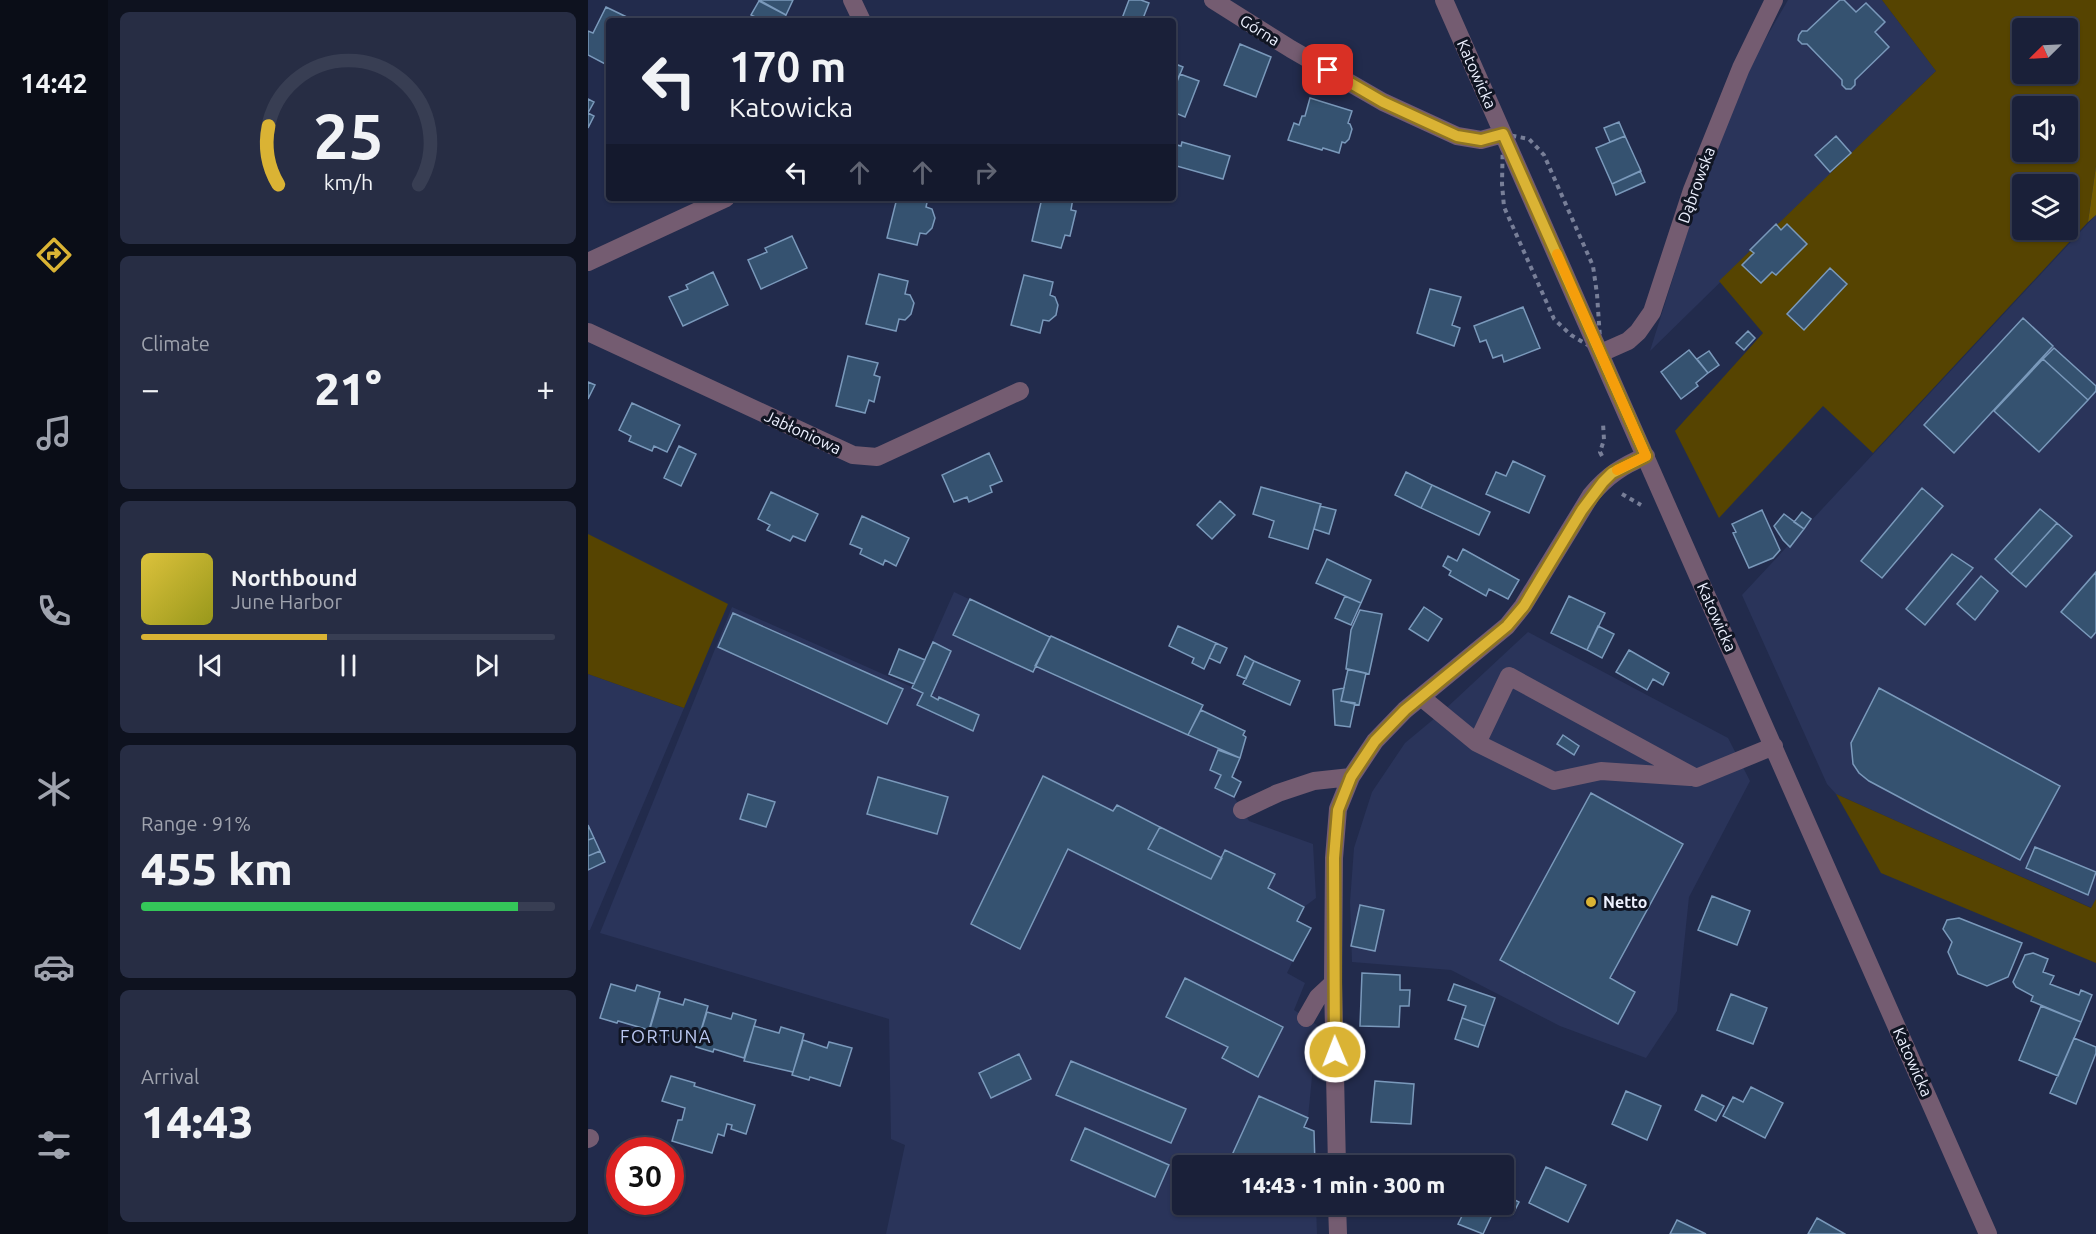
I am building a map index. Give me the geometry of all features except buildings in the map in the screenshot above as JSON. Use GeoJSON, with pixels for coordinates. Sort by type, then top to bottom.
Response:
{"type":"FeatureCollection","features":[{"type":"Feature","properties":{"kind":"street"},"geometry":{"type":"LineString","coordinates":[[852,0],[861,18]]}},
{"type":"Feature","properties":{"kind":"street","name":"Górna"},"geometry":{"type":"LineString","coordinates":[[1213,0],[1291,49],[1383,102],[1457,136],[1481,140],[1503,134]]}},
{"type":"Feature","properties":{"kind":"street","name":"Katowicka"},"geometry":{"type":"LineString","coordinates":[[1444,0],[1988,1234]]}},
{"type":"Feature","properties":{"kind":"street","name":"Dąbrowska"},"geometry":{"type":"LineString","coordinates":[[1601,353],[1628,341],[1638,332],[1652,312],[1692,190],[1741,68],[1774,0]]}},
{"type":"Feature","properties":{"kind":"street"},"geometry":{"type":"LineString","coordinates":[[588,262],[720,201]]}},
{"type":"Feature","properties":{"kind":"street","name":"Jabłoniowa"},"geometry":{"type":"LineString","coordinates":[[588,332],[853,455],[877,457],[1020,391]]}},
{"type":"Feature","properties":{"kind":"street"},"geometry":{"type":"LineString","coordinates":[[1337,1155],[1334,858],[1338,810],[1351,777],[1375,741],[1405,710],[1507,626],[1524,606],[1592,495],[1612,473],[1646,456]]}},
{"type":"Feature","properties":{"kind":"street"},"geometry":{"type":"LineString","coordinates":[[1477,742],[1509,676],[1696,778]]}},
{"type":"Feature","properties":{"kind":"street"},"geometry":{"type":"LineString","coordinates":[[1421,697],[1477,742],[1554,780],[1601,771],[1696,778],[1774,746]]}},
{"type":"Feature","properties":{"kind":"street"},"geometry":{"type":"LineString","coordinates":[[1242,810],[1278,793],[1314,781],[1351,777]]}},
{"type":"Feature","properties":{"kind":"street"},"geometry":{"type":"LineString","coordinates":[[1305,1018],[1318,997],[1334,983]]}},
{"type":"Feature","properties":{"kind":"street"},"geometry":{"type":"LineString","coordinates":[[1337,1215],[1338,1234]]}},
{"type":"Feature","properties":{"kind":"shaded area"},"geometry":{"type":"Polygon","coordinates":[[[1788,0],[1882,0],[1936,71],[1650,351],[1700,192],[1747,71],[1788,0]]]}},
{"type":"Feature","properties":{"kind":"shaded area"},"geometry":{"type":"Polygon","coordinates":[[[1882,0],[2096,0],[2096,166],[2088,222],[2078,233],[2078,174],[2012,174],[2012,240],[2071,240],[1873,453],[1823,406],[1719,518],[1675,431],[1763,333],[1719,281],[1936,71],[1882,0]]]}},
{"type":"Feature","properties":{"kind":"shaded area"},"geometry":{"type":"Polygon","coordinates":[[[2096,166],[2096,215],[2088,222],[2096,166]]]}},
{"type":"Feature","properties":{"kind":"shaded area"},"geometry":{"type":"Polygon","coordinates":[[[2096,215],[2096,899],[2092,908],[1836,794],[1827,784],[1742,595],[2073,240],[2078,240],[2078,234],[2096,215]]]}},
{"type":"Feature","properties":{"kind":"shaded area"},"geometry":{"type":"Polygon","coordinates":[[[588,534],[728,604],[684,708],[588,674],[588,534]]]}},
{"type":"Feature","properties":{"kind":"shaded area"},"geometry":{"type":"Polygon","coordinates":[[[954,592],[1203,705],[1201,710],[1245,731],[1243,735],[1246,737],[1232,777],[1241,782],[1234,797],[1249,821],[1313,844],[1316,898],[1304,907],[1297,921],[1311,928],[1287,973],[1305,983],[1294,1010],[1317,1025],[1308,1118],[1304,1127],[1314,1131],[1315,1155],[1172,1155],[1172,1215],[1316,1215],[1317,1234],[886,1234],[905,1145],[891,1139],[889,1019],[600,933],[732,607],[912,687],[954,592]]]}},
{"type":"Feature","properties":{"kind":"shaded area"},"geometry":{"type":"Polygon","coordinates":[[[1528,632],[1728,738],[1750,781],[1689,897],[1677,1011],[1646,1058],[1560,1026],[1451,970],[1352,962],[1350,902],[1354,848],[1372,792],[1405,743],[1441,713],[1528,632]]]}},
{"type":"Feature","properties":{"kind":"shaded area"},"geometry":{"type":"Polygon","coordinates":[[[588,674],[684,708],[590,930],[588,930],[588,674]]]}},
{"type":"Feature","properties":{"kind":"shaded area"},"geometry":{"type":"Polygon","coordinates":[[[1836,794],[2091,908],[2096,899],[2096,963],[1881,873],[1836,794]]]}},
{"type":"Feature","properties":{"kind":"slow traffic"},"geometry":{"type":"LineString","coordinates":[[1557,254],[1646,456],[1617,470]]}},
{"type":"Feature","properties":{"kind":"place","name":"Netto"},"geometry":{"type":"Point","coordinates":[1591,902]}},
{"type":"Feature","properties":{"kind":"district","name":"FORTUNA"},"geometry":{"type":"Point","coordinates":[666,1037]}},
{"type":"Feature","properties":{"kind":"route"},"geometry":{"type":"LineString","coordinates":[[1328,70],[1383,102],[1457,136],[1481,140],[1503,134],[1646,456],[1630,462],[1612,473],[1603,482],[1582,510],[1524,606],[1507,626],[1405,710],[1375,741],[1351,777],[1338,810],[1334,858],[1335,1052]]}}]}
